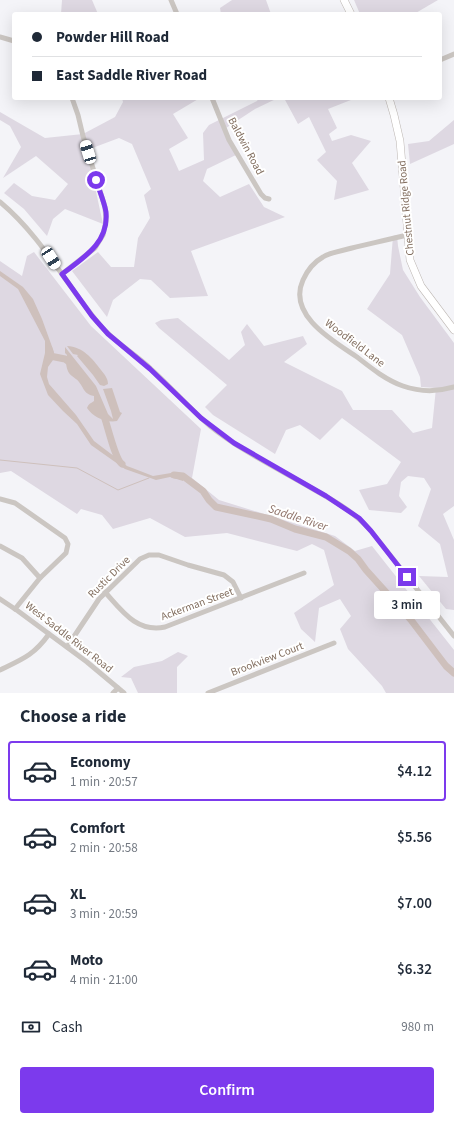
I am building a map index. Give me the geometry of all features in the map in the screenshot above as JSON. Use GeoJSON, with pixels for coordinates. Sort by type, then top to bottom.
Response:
{"type":"FeatureCollection","features":[{"type":"Feature","properties":{"kind":"main road"},"geometry":{"type":"LineString","coordinates":[[344,0],[350,12]]}},
{"type":"Feature","properties":{"kind":"main road","name":"Chestnut Ridge Road"},"geometry":{"type":"LineString","coordinates":[[390,100],[400,141],[410,260],[416,278],[426,294],[454,330]]}},
{"type":"Feature","properties":{"kind":"street"},"geometry":{"type":"LineString","coordinates":[[171,0],[176,12]]}},
{"type":"Feature","properties":{"kind":"street"},"geometry":{"type":"LineString","coordinates":[[0,37],[12,40]]}},
{"type":"Feature","properties":{"kind":"street"},"geometry":{"type":"LineString","coordinates":[[442,59],[454,54]]}},
{"type":"Feature","properties":{"kind":"street"},"geometry":{"type":"LineString","coordinates":[[62,274],[95,248],[103,235],[106,221],[105,207],[73,100]]}},
{"type":"Feature","properties":{"kind":"street","name":"Baldwin Road"},"geometry":{"type":"LineString","coordinates":[[213,100],[222,126],[235,152],[261,194],[269,200]]}},
{"type":"Feature","properties":{"kind":"street"},"geometry":{"type":"LineString","coordinates":[[0,202],[33,234],[92,316],[108,334],[150,369],[211,426],[238,446],[332,500],[350,511],[362,521],[454,636]]}},
{"type":"Feature","properties":{"kind":"street","name":"Woodfield Lane"},"geometry":{"type":"LineString","coordinates":[[408,234],[322,257],[311,267],[304,278],[300,290],[301,304],[306,315],[322,332],[393,382],[411,388],[426,390],[444,390],[454,388]]}},
{"type":"Feature","properties":{"kind":"street"},"geometry":{"type":"LineString","coordinates":[[0,499],[15,503],[67,541],[69,547],[66,553],[40,578],[15,609]]}},
{"type":"Feature","properties":{"kind":"street"},"geometry":{"type":"LineString","coordinates":[[0,546],[22,558],[40,578]]}},
{"type":"Feature","properties":{"kind":"street","name":"Rustic Drive"},"geometry":{"type":"LineString","coordinates":[[67,647],[93,607],[105,592],[144,557],[159,555],[224,575],[233,582],[241,598]]}},
{"type":"Feature","properties":{"kind":"street","name":"Ackerman Street"},"geometry":{"type":"LineString","coordinates":[[105,592],[130,619],[140,625],[151,628],[166,627],[304,573]]}},
{"type":"Feature","properties":{"kind":"street","name":"West Saddle River Road"},"geometry":{"type":"LineString","coordinates":[[0,599],[67,647],[124,693]]}},
{"type":"Feature","properties":{"kind":"street"},"geometry":{"type":"LineString","coordinates":[[0,670],[28,656],[41,645],[49,634]]}},
{"type":"Feature","properties":{"kind":"street","name":"Brookview Court"},"geometry":{"type":"LineString","coordinates":[[208,693],[334,643]]}},
{"type":"Feature","properties":{"kind":"street"},"geometry":{"type":"LineString","coordinates":[[113,693],[118,688]]}},
{"type":"Feature","properties":{"kind":"shaded area"},"geometry":{"type":"Polygon","coordinates":[[[62,0],[92,0],[97,12],[61,12],[62,0]]]}},
{"type":"Feature","properties":{"kind":"shaded area"},"geometry":{"type":"Polygon","coordinates":[[[232,0],[266,0],[270,12],[221,12],[220,8],[232,0]]]}},
{"type":"Feature","properties":{"kind":"shaded area"},"geometry":{"type":"Polygon","coordinates":[[[354,0],[438,0],[417,12],[359,12],[354,0]]]}},
{"type":"Feature","properties":{"kind":"shaded area"},"geometry":{"type":"Polygon","coordinates":[[[122,100],[197,100],[173,114],[188,138],[169,149],[179,171],[204,160],[203,133],[209,125],[258,100],[274,100],[255,109],[223,130],[236,155],[207,169],[203,181],[220,197],[249,184],[264,207],[285,217],[191,251],[208,296],[170,298],[151,280],[140,279],[113,300],[107,317],[72,271],[98,252],[111,267],[134,267],[138,238],[150,218],[144,195],[151,189],[132,144],[119,138],[87,150],[103,224],[65,209],[53,219],[47,236],[24,209],[4,193],[14,183],[32,196],[55,200],[68,184],[36,156],[3,178],[21,147],[10,126],[0,120],[0,112],[45,138],[83,134],[115,117],[123,102],[122,100]]]}},
{"type":"Feature","properties":{"kind":"shaded area"},"geometry":{"type":"Polygon","coordinates":[[[285,100],[351,100],[328,109],[337,128],[329,134],[332,141],[351,135],[371,141],[352,163],[369,190],[334,200],[337,181],[317,160],[326,152],[309,117],[298,124],[285,100]]]}},
{"type":"Feature","properties":{"kind":"shaded area"},"geometry":{"type":"Polygon","coordinates":[[[454,120],[454,144],[410,164],[408,144],[429,141],[454,120]]]}},
{"type":"Feature","properties":{"kind":"shaded area"},"geometry":{"type":"Polygon","coordinates":[[[397,235],[403,270],[420,297],[454,343],[454,506],[443,514],[454,540],[454,610],[446,609],[419,576],[448,577],[440,544],[418,526],[431,489],[424,478],[408,476],[401,482],[399,496],[407,507],[401,513],[369,510],[359,490],[387,484],[401,462],[342,418],[320,440],[300,425],[286,430],[275,454],[213,415],[205,407],[227,385],[155,323],[161,320],[178,318],[229,360],[245,345],[241,332],[247,324],[264,346],[303,336],[307,344],[284,362],[342,391],[353,410],[392,410],[413,433],[432,428],[436,388],[421,387],[420,377],[402,335],[367,309],[390,274],[393,236],[397,235]]]}},
{"type":"Feature","properties":{"kind":"shaded area"},"geometry":{"type":"Polygon","coordinates":[[[34,252],[91,326],[201,429],[192,478],[219,500],[335,536],[355,551],[372,546],[454,650],[454,693],[386,693],[382,686],[348,649],[340,629],[351,616],[340,599],[319,608],[315,642],[301,629],[294,613],[334,585],[324,550],[312,544],[297,551],[227,533],[185,537],[150,518],[113,529],[102,515],[81,509],[77,514],[11,471],[0,473],[0,261],[22,276],[27,256],[34,252]]]}},
{"type":"Feature","properties":{"kind":"shaded area"},"geometry":{"type":"Polygon","coordinates":[[[0,271],[23,287],[33,299],[54,352],[53,360],[48,367],[47,377],[49,384],[76,415],[94,441],[127,466],[153,476],[177,472],[183,474],[183,481],[170,477],[156,480],[125,469],[91,445],[77,424],[48,395],[40,374],[45,353],[45,341],[18,289],[0,276],[0,271]]]}},
{"type":"Feature","properties":{"kind":"shaded area"},"geometry":{"type":"Polygon","coordinates":[[[67,346],[78,348],[91,357],[106,376],[108,384],[104,386],[100,385],[77,356],[78,355],[73,354],[67,346]]]}},
{"type":"Feature","properties":{"kind":"shaded area"},"geometry":{"type":"Polygon","coordinates":[[[65,347],[96,386],[108,414],[113,419],[103,389],[112,388],[120,412],[122,413],[117,421],[100,419],[87,408],[89,404],[94,401],[94,396],[86,393],[78,381],[68,372],[66,366],[67,355],[65,353],[65,347]]]}},
{"type":"Feature","properties":{"kind":"shaded area"},"geometry":{"type":"Polygon","coordinates":[[[178,652],[188,656],[177,667],[177,693],[138,693],[131,678],[121,677],[134,667],[162,661],[178,652]]]}},
{"type":"Feature","properties":{"kind":"waterway","name":"Saddle River"},"geometry":{"type":"LineString","coordinates":[[49,349],[50,356],[65,359],[73,365]]}},
{"type":"Feature","properties":{"kind":"waterway","name":"Saddle River"},"geometry":{"type":"LineString","coordinates":[[103,413],[114,449],[119,461],[122,464]]}},
{"type":"Feature","properties":{"kind":"waterway"},"geometry":{"type":"LineString","coordinates":[[0,460],[77,468],[118,490],[149,478]]}},
{"type":"Feature","properties":{"kind":"waterway","name":"Saddle River"},"geometry":{"type":"LineString","coordinates":[[174,475],[183,476],[203,491],[216,507],[271,519],[295,529],[326,537],[349,551],[358,559],[411,620],[446,666],[454,673]]}},
{"type":"Feature","properties":{"kind":"route"},"geometry":{"type":"LineString","coordinates":[[96,180],[106,213],[103,235],[100,242],[90,253],[62,274],[92,316],[108,334],[139,359],[220,434],[238,446],[326,496],[359,518],[407,577]]}}]}
